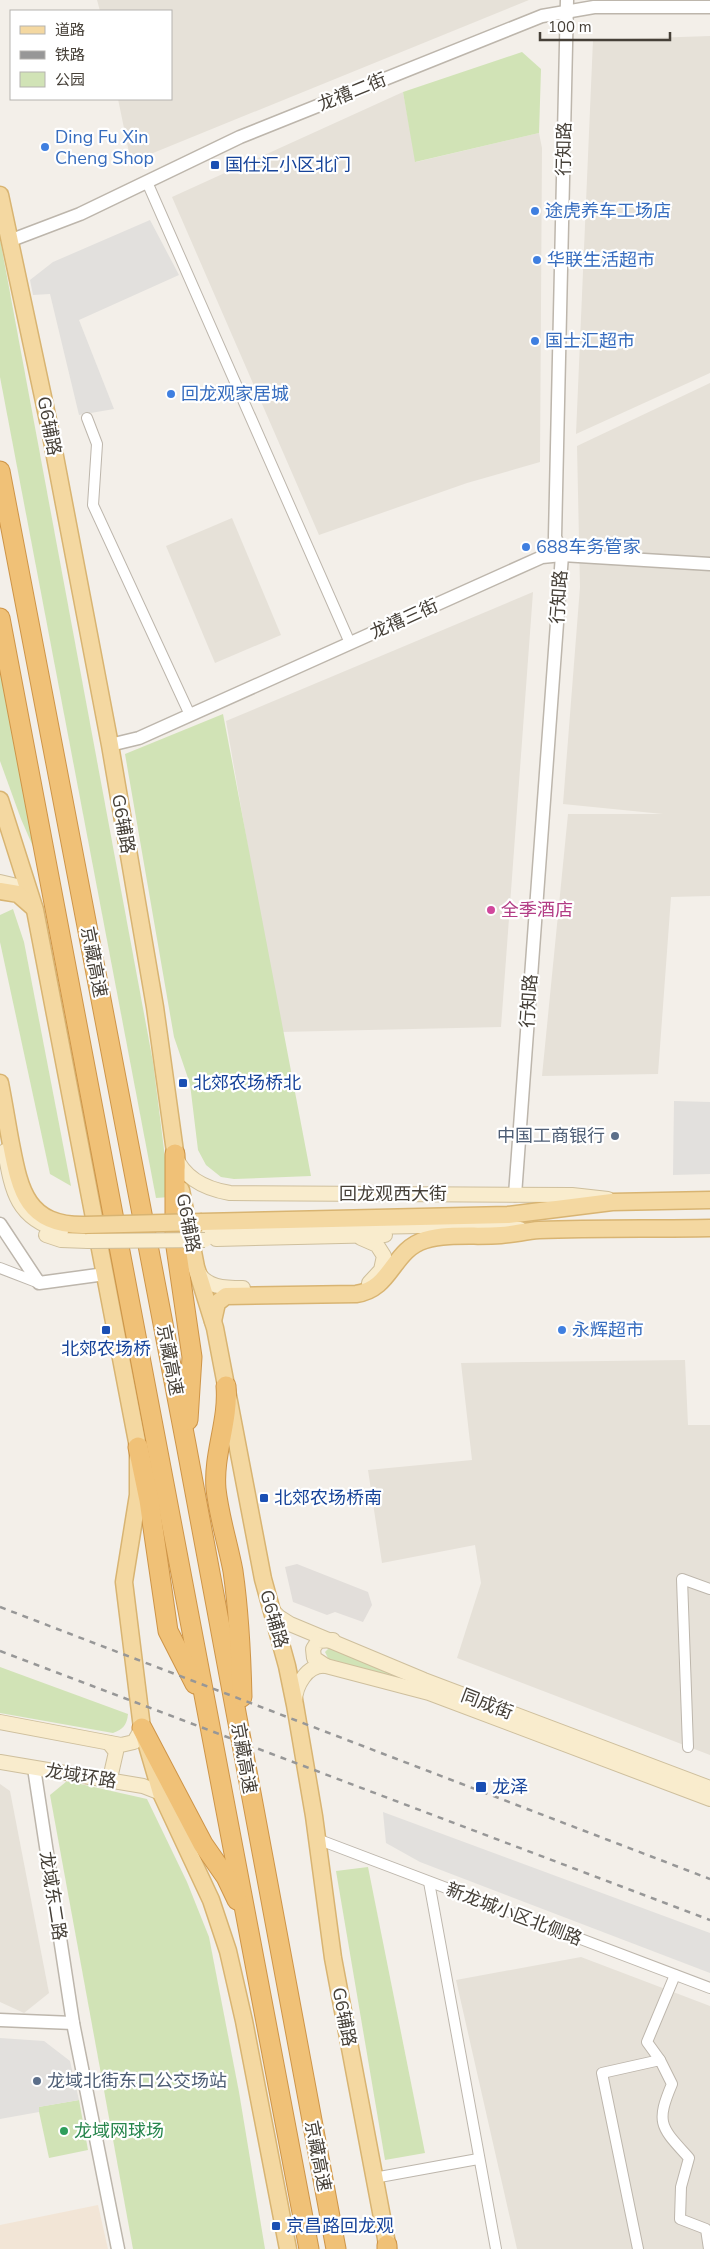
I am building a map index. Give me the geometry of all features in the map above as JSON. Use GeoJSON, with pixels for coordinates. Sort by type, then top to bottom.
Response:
{"type":"FeatureCollection","features":[{"type":"Feature","properties":{"kind":"highway","name":"京藏高速"},"geometry":{"type":"LineString","coordinates":[[0,471],[186,1444],[336,2249]]}},
{"type":"Feature","properties":{"kind":"highway","name":"京藏高速"},"geometry":{"type":"LineString","coordinates":[[0,618],[309,2249]]}},
{"type":"Feature","properties":{"kind":"highway"},"geometry":{"type":"LineString","coordinates":[[175,1154],[175,1240],[192,1357],[186,1444]]}},
{"type":"Feature","properties":{"kind":"highway"},"geometry":{"type":"LineString","coordinates":[[226,1386],[226,1410],[217,1464],[216,1490],[232,1569],[240,1622],[244,1761]]}},
{"type":"Feature","properties":{"kind":"highway"},"geometry":{"type":"LineString","coordinates":[[138,1447],[149,1500],[168,1631],[205,1708]]}},
{"type":"Feature","properties":{"kind":"highway"},"geometry":{"type":"LineString","coordinates":[[142,1728],[203,1844],[226,1877],[247,1920]]}},
{"type":"Feature","properties":{"kind":"main road","name":"G6辅路"},"geometry":{"type":"LineString","coordinates":[[0,195],[49,425],[110,745],[160,1040],[186,1220],[196,1267],[215,1328],[255,1544],[270,1608],[287,1666],[295,1705],[317,1839],[333,1958],[387,2248]]}},
{"type":"Feature","properties":{"kind":"main road"},"geometry":{"type":"LineString","coordinates":[[0,800],[35,910],[138,1447],[138,1495],[124,1582],[142,1728],[161,1793],[211,1900],[228,1951],[244,2021],[288,2249]]}},
{"type":"Feature","properties":{"kind":"main road"},"geometry":{"type":"LineString","coordinates":[[0,882],[22,889],[35,910]]}},
{"type":"Feature","properties":{"kind":"main road"},"geometry":{"type":"LineString","coordinates":[[0,891],[22,897],[30,902],[35,910]]}},
{"type":"Feature","properties":{"kind":"main road"},"geometry":{"type":"LineString","coordinates":[[0,1082],[17,1176],[23,1194],[34,1208],[48,1218],[86,1233]]}},
{"type":"Feature","properties":{"kind":"main road"},"geometry":{"type":"LineString","coordinates":[[0,1126],[12,1186],[25,1211],[44,1226],[86,1233],[204,1231]]}},
{"type":"Feature","properties":{"kind":"main road","name":"回龙观西大街"},"geometry":{"type":"LineString","coordinates":[[175,1154],[181,1168],[189,1177],[211,1188],[230,1193],[572,1195],[628,1201]]}},
{"type":"Feature","properties":{"kind":"main road"},"geometry":{"type":"LineString","coordinates":[[0,1176],[4,1192],[13,1209],[34,1229],[61,1240],[86,1233]]}},
{"type":"Feature","properties":{"kind":"main road","name":"回龙观西大街"},"geometry":{"type":"LineString","coordinates":[[204,1231],[521,1215],[628,1201],[710,1200]]}},
{"type":"Feature","properties":{"kind":"main road","name":"回龙观西大街"},"geometry":{"type":"LineString","coordinates":[[204,1231],[476,1225],[544,1230],[710,1228]]}},
{"type":"Feature","properties":{"kind":"main road","name":"回龙观西大街"},"geometry":{"type":"LineString","coordinates":[[204,1231],[357,1237],[462,1230],[526,1229]]}},
{"type":"Feature","properties":{"kind":"main road"},"geometry":{"type":"LineString","coordinates":[[215,1328],[214,1310],[218,1301],[223,1297],[362,1293],[378,1287],[405,1252],[425,1240],[544,1230]]}},
{"type":"Feature","properties":{"kind":"main road"},"geometry":{"type":"LineString","coordinates":[[196,1267],[204,1279],[227,1288],[359,1287],[370,1283],[378,1275],[384,1256],[376,1245],[357,1237]]}},
{"type":"Feature","properties":{"kind":"main road","name":"同成街"},"geometry":{"type":"LineString","coordinates":[[270,1608],[290,1624],[336,1641],[416,1677],[710,1788]]}},
{"type":"Feature","properties":{"kind":"main road"},"geometry":{"type":"LineString","coordinates":[[326,1666],[314,1658],[315,1645],[323,1640],[336,1641]]}},
{"type":"Feature","properties":{"kind":"main road"},"geometry":{"type":"LineString","coordinates":[[295,1705],[295,1695],[304,1676],[312,1669],[326,1666]]}},
{"type":"Feature","properties":{"kind":"main road","name":"同成街"},"geometry":{"type":"LineString","coordinates":[[326,1666],[429,1693],[710,1799]]}},
{"type":"Feature","properties":{"kind":"main road","name":"龙域环路"},"geometry":{"type":"LineString","coordinates":[[0,1722],[109,1743],[132,1744],[139,1737],[142,1728]]}},
{"type":"Feature","properties":{"kind":"main road"},"geometry":{"type":"LineString","coordinates":[[101,1780],[111,1774],[116,1752],[109,1743]]}},
{"type":"Feature","properties":{"kind":"main road","name":"龙域环路"},"geometry":{"type":"LineString","coordinates":[[0,1762],[146,1787],[161,1793]]}},
{"type":"Feature","properties":{"kind":"street","name":"龙禧二街"},"geometry":{"type":"LineString","coordinates":[[9,241],[80,214],[240,138],[567,5],[594,7],[710,7]]}},
{"type":"Feature","properties":{"kind":"street","name":"行知路"},"geometry":{"type":"LineString","coordinates":[[515,1195],[562,555],[555,537],[567,5]]}},
{"type":"Feature","properties":{"kind":"street"},"geometry":{"type":"LineString","coordinates":[[147,182],[350,643]]}},
{"type":"Feature","properties":{"kind":"street"},"geometry":{"type":"LineString","coordinates":[[87,418],[97,444],[92,505],[190,715]]}},
{"type":"Feature","properties":{"kind":"street","name":"龙禧三街"},"geometry":{"type":"LineString","coordinates":[[110,745],[133,740],[542,557],[562,555],[710,564]]}},
{"type":"Feature","properties":{"kind":"street"},"geometry":{"type":"LineString","coordinates":[[0,1224],[39,1283]]}},
{"type":"Feature","properties":{"kind":"street"},"geometry":{"type":"LineString","coordinates":[[0,1268],[39,1283],[105,1274]]}},
{"type":"Feature","properties":{"kind":"street"},"geometry":{"type":"LineString","coordinates":[[688,1746],[682,1579],[710,1589]]}},
{"type":"Feature","properties":{"kind":"street","name":"龙域东二路"},"geometry":{"type":"LineString","coordinates":[[34,1768],[73,2023],[118,2249]]}},
{"type":"Feature","properties":{"kind":"street","name":"新龙城小区北侧路"},"geometry":{"type":"LineString","coordinates":[[317,1839],[710,1988]]}},
{"type":"Feature","properties":{"kind":"street"},"geometry":{"type":"LineString","coordinates":[[429,1882],[478,2159],[496,2249]]}},
{"type":"Feature","properties":{"kind":"street"},"geometry":{"type":"LineString","coordinates":[[675,1975],[647,2042],[660,2060],[672,2084],[661,2109],[666,2132],[690,2158],[680,2187],[680,2219],[708,2228],[709,2249]]}},
{"type":"Feature","properties":{"kind":"street"},"geometry":{"type":"LineString","coordinates":[[0,2020],[73,2023]]}},
{"type":"Feature","properties":{"kind":"street"},"geometry":{"type":"LineString","coordinates":[[638,2249],[602,2073],[660,2060]]}},
{"type":"Feature","properties":{"kind":"street"},"geometry":{"type":"LineString","coordinates":[[374,2178],[478,2159]]}},
{"type":"Feature","properties":{"kind":"shaded area"},"geometry":{"type":"Polygon","coordinates":[[[97,0],[529,0],[131,162],[118,100],[172,100],[172,10],[100,10],[97,0]]]}},
{"type":"Feature","properties":{"kind":"shaded area"},"geometry":{"type":"Polygon","coordinates":[[[710,36],[710,373],[576,434],[593,40],[710,36]]]}},
{"type":"Feature","properties":{"kind":"shaded area"},"geometry":{"type":"Polygon","coordinates":[[[403,92],[416,162],[539,133],[542,148],[540,462],[467,483],[319,535],[172,197],[403,92]]]}},
{"type":"Feature","properties":{"kind":"shaded area"},"geometry":{"type":"Polygon","coordinates":[[[150,220],[179,275],[79,320],[114,409],[79,415],[50,294],[33,295],[30,280],[53,262],[150,220]]]}},
{"type":"Feature","properties":{"kind":"shaded area"},"geometry":{"type":"Polygon","coordinates":[[[710,383],[710,896],[671,897],[658,1074],[542,1076],[568,814],[663,814],[563,804],[580,587],[577,446],[710,383]]]}},
{"type":"Feature","properties":{"kind":"shaded area"},"geometry":{"type":"Polygon","coordinates":[[[232,518],[281,635],[215,663],[166,546],[232,518]]]}},
{"type":"Feature","properties":{"kind":"shaded area"},"geometry":{"type":"Polygon","coordinates":[[[533,592],[501,1027],[280,1032],[226,721],[533,592]]]}},
{"type":"Feature","properties":{"kind":"shaded area"},"geometry":{"type":"Polygon","coordinates":[[[674,1101],[710,1102],[710,1174],[673,1175],[674,1101]]]}},
{"type":"Feature","properties":{"kind":"shaded area"},"geometry":{"type":"Polygon","coordinates":[[[685,1360],[688,1425],[710,1425],[710,1755],[457,1658],[481,1583],[475,1545],[382,1563],[368,1470],[472,1460],[461,1363],[685,1360]]]}},
{"type":"Feature","properties":{"kind":"shaded area"},"geometry":{"type":"Polygon","coordinates":[[[297,1564],[368,1592],[372,1605],[363,1622],[335,1612],[327,1615],[293,1602],[285,1567],[297,1564]]]}},
{"type":"Feature","properties":{"kind":"shaded area"},"geometry":{"type":"Polygon","coordinates":[[[0,1784],[10,1791],[49,1993],[24,2013],[0,2002],[0,1784]]]}},
{"type":"Feature","properties":{"kind":"shaded area"},"geometry":{"type":"Polygon","coordinates":[[[383,1812],[710,1933],[710,1973],[420,1862],[386,1843],[383,1812]]]}},
{"type":"Feature","properties":{"kind":"shaded area"},"geometry":{"type":"Polygon","coordinates":[[[581,1957],[710,2006],[710,2249],[517,2249],[456,1980],[581,1957]]]}},
{"type":"Feature","properties":{"kind":"shaded area","name":"龙域北街东口公交场站"},"geometry":{"type":"Polygon","coordinates":[[[0,2038],[44,2041],[70,2061],[79,2100],[39,2107],[39,2112],[0,2119],[0,2038]]]}},
{"type":"Feature","properties":{"kind":"shaded area"},"geometry":{"type":"Polygon","coordinates":[[[98,2205],[108,2249],[0,2249],[0,2225],[98,2205]]]}},
{"type":"Feature","properties":{"kind":"green space"},"geometry":{"type":"Polygon","coordinates":[[[522,52],[541,69],[539,133],[415,162],[403,92],[522,52]]]}},
{"type":"Feature","properties":{"kind":"green space"},"geometry":{"type":"Polygon","coordinates":[[[0,239],[153,1062],[170,1197],[156,1198],[0,377],[0,239]]]}},
{"type":"Feature","properties":{"kind":"green space"},"geometry":{"type":"Polygon","coordinates":[[[0,658],[41,865],[21,819],[0,761],[0,658]]]}},
{"type":"Feature","properties":{"kind":"green space"},"geometry":{"type":"Polygon","coordinates":[[[223,714],[311,1176],[234,1179],[221,1177],[206,1165],[198,1150],[190,1084],[174,1037],[125,754],[223,714]]]}},
{"type":"Feature","properties":{"kind":"green space"},"geometry":{"type":"Polygon","coordinates":[[[13,909],[24,942],[71,1186],[50,1174],[0,942],[0,915],[13,909]]]}},
{"type":"Feature","properties":{"kind":"green space"},"geometry":{"type":"Polygon","coordinates":[[[330,1647],[411,1681],[329,1660],[325,1652],[330,1647]]]}},
{"type":"Feature","properties":{"kind":"green space"},"geometry":{"type":"Polygon","coordinates":[[[0,1667],[128,1714],[127,1721],[122,1728],[113,1733],[0,1713],[0,1667]]]}},
{"type":"Feature","properties":{"kind":"green space"},"geometry":{"type":"Polygon","coordinates":[[[67,1781],[147,1799],[187,1882],[209,1937],[239,2092],[265,2249],[133,2249],[50,1795],[67,1781]]]}},
{"type":"Feature","properties":{"kind":"green space"},"geometry":{"type":"Polygon","coordinates":[[[368,1867],[425,2153],[385,2160],[336,1871],[368,1867]]]}},
{"type":"Feature","properties":{"kind":"green space","name":"龙域网球场"},"geometry":{"type":"Polygon","coordinates":[[[79,2100],[88,2150],[49,2158],[38,2107],[79,2100]]]}},
{"type":"Feature","properties":{"kind":"railway"},"geometry":{"type":"LineString","coordinates":[[0,1607],[710,1879]]}},
{"type":"Feature","properties":{"kind":"railway"},"geometry":{"type":"LineString","coordinates":[[0,1651],[710,1920]]}},
{"type":"Feature","properties":{"kind":"place","name":"Ding Fu Xin Cheng Shop"},"geometry":{"type":"Point","coordinates":[45,147]}},
{"type":"Feature","properties":{"kind":"place","name":"国仕汇小区北门"},"geometry":{"type":"Point","coordinates":[215,165]}},
{"type":"Feature","properties":{"kind":"place","name":"途虎养车工场店"},"geometry":{"type":"Point","coordinates":[535,211]}},
{"type":"Feature","properties":{"kind":"place","name":"华联生活超市"},"geometry":{"type":"Point","coordinates":[537,260]}},
{"type":"Feature","properties":{"kind":"place","name":"国士汇超市"},"geometry":{"type":"Point","coordinates":[535,341]}},
{"type":"Feature","properties":{"kind":"place","name":"回龙观家居城"},"geometry":{"type":"Point","coordinates":[171,394]}},
{"type":"Feature","properties":{"kind":"place","name":"688车务管家"},"geometry":{"type":"Point","coordinates":[526,547]}},
{"type":"Feature","properties":{"kind":"place","name":"全季酒店"},"geometry":{"type":"Point","coordinates":[491,910]}},
{"type":"Feature","properties":{"kind":"place","name":"北郊农场桥北"},"geometry":{"type":"Point","coordinates":[183,1083]}},
{"type":"Feature","properties":{"kind":"place","name":"中国工商银行"},"geometry":{"type":"Point","coordinates":[615,1136]}},
{"type":"Feature","properties":{"kind":"place","name":"北郊农场桥"},"geometry":{"type":"Point","coordinates":[106,1330]}},
{"type":"Feature","properties":{"kind":"place","name":"永辉超市"},"geometry":{"type":"Point","coordinates":[562,1330]}},
{"type":"Feature","properties":{"kind":"place","name":"北郊农场桥南"},"geometry":{"type":"Point","coordinates":[264,1498]}},
{"type":"Feature","properties":{"kind":"place","name":"龙泽"},"geometry":{"type":"Point","coordinates":[481,1787]}},
{"type":"Feature","properties":{"kind":"place","name":"龙域北街东口公交场站"},"geometry":{"type":"Point","coordinates":[37,2081]}},
{"type":"Feature","properties":{"kind":"place","name":"龙域网球场"},"geometry":{"type":"Point","coordinates":[64,2131]}},
{"type":"Feature","properties":{"kind":"place","name":"京昌路回龙观"},"geometry":{"type":"Point","coordinates":[276,2226]}}]}
